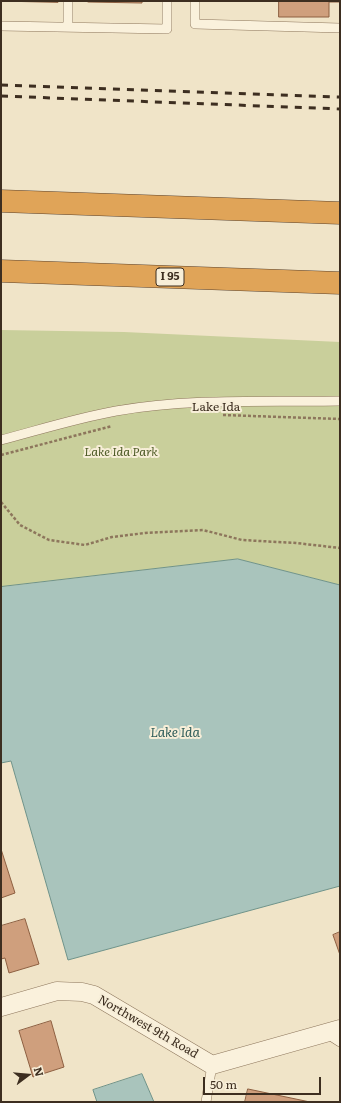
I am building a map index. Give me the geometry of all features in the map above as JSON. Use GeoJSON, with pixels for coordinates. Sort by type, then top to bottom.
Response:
{"type":"FeatureCollection","features":[{"type":"Feature","properties":{"kind":"highway"},"geometry":{"type":"LineString","coordinates":[[1,201],[340,213]]}},
{"type":"Feature","properties":{"kind":"highway","name":"I 95"},"geometry":{"type":"LineString","coordinates":[[1,271],[340,283]]}},
{"type":"Feature","properties":{"kind":"street","name":"Northwest 9th Road"},"geometry":{"type":"LineString","coordinates":[[1,1007],[57,991],[94,995],[212,1065],[335,1035]]}},
{"type":"Feature","properties":{"kind":"lane"},"geometry":{"type":"LineString","coordinates":[[68,1],[68,27]]}},
{"type":"Feature","properties":{"kind":"lane"},"geometry":{"type":"LineString","coordinates":[[1,26],[167,29],[168,1]]}},
{"type":"Feature","properties":{"kind":"lane"},"geometry":{"type":"LineString","coordinates":[[195,1],[195,24],[340,28]]}},
{"type":"Feature","properties":{"kind":"lane"},"geometry":{"type":"LineString","coordinates":[[1,440],[66,422],[117,411],[168,405],[207,402],[340,401]]}},
{"type":"Feature","properties":{"kind":"lane"},"geometry":{"type":"LineString","coordinates":[[206,1102],[212,1065]]}},
{"type":"Feature","properties":{"kind":"path","name":"Lake Ida"},"geometry":{"type":"LineString","coordinates":[[219,415],[340,419]]}},
{"type":"Feature","properties":{"kind":"path"},"geometry":{"type":"LineString","coordinates":[[1,455],[118,424]]}},
{"type":"Feature","properties":{"kind":"path"},"geometry":{"type":"LineString","coordinates":[[1,502],[20,524],[49,540],[85,545],[112,537],[138,533],[203,530],[242,540],[296,543],[340,548]]}},
{"type":"Feature","properties":{"kind":"green space","name":"Lake Ida Park"},"geometry":{"type":"Polygon","coordinates":[[[1,330],[124,332],[340,342],[340,585],[238,559],[1,587],[1,330]]]}},
{"type":"Feature","properties":{"kind":"water","name":"Lake Ida"},"geometry":{"type":"Polygon","coordinates":[[[238,559],[340,585],[340,886],[68,960],[11,761],[1,763],[1,587],[238,559]]]}},
{"type":"Feature","properties":{"kind":"water"},"geometry":{"type":"Polygon","coordinates":[[[142,1074],[154,1102],[97,1102],[93,1090],[142,1074]]]}},
{"type":"Feature","properties":{"kind":"building"},"geometry":{"type":"Polygon","coordinates":[[[1,1],[58,1],[58,2],[1,1]]]}},
{"type":"Feature","properties":{"kind":"building"},"geometry":{"type":"Polygon","coordinates":[[[142,1],[142,3],[88,2],[142,1]]]}},
{"type":"Feature","properties":{"kind":"building"},"geometry":{"type":"Polygon","coordinates":[[[279,1],[340,2],[329,2],[329,17],[279,17],[279,1]]]}},
{"type":"Feature","properties":{"kind":"building"},"geometry":{"type":"Polygon","coordinates":[[[1,849],[15,893],[1,898],[1,849]]]}},
{"type":"Feature","properties":{"kind":"building"},"geometry":{"type":"Polygon","coordinates":[[[25,919],[39,964],[9,973],[5,958],[1,959],[1,926],[25,919]]]}},
{"type":"Feature","properties":{"kind":"building"},"geometry":{"type":"Polygon","coordinates":[[[340,932],[340,955],[333,935],[340,932]]]}},
{"type":"Feature","properties":{"kind":"building"},"geometry":{"type":"Polygon","coordinates":[[[51,1021],[64,1067],[33,1077],[19,1031],[51,1021]]]}},
{"type":"Feature","properties":{"kind":"building"},"geometry":{"type":"Polygon","coordinates":[[[248,1089],[310,1102],[245,1102],[248,1089]]]}},
{"type":"Feature","properties":{"kind":"railway"},"geometry":{"type":"LineString","coordinates":[[1,85],[340,97]]}},
{"type":"Feature","properties":{"kind":"railway"},"geometry":{"type":"LineString","coordinates":[[1,96],[340,109]]}}]}
